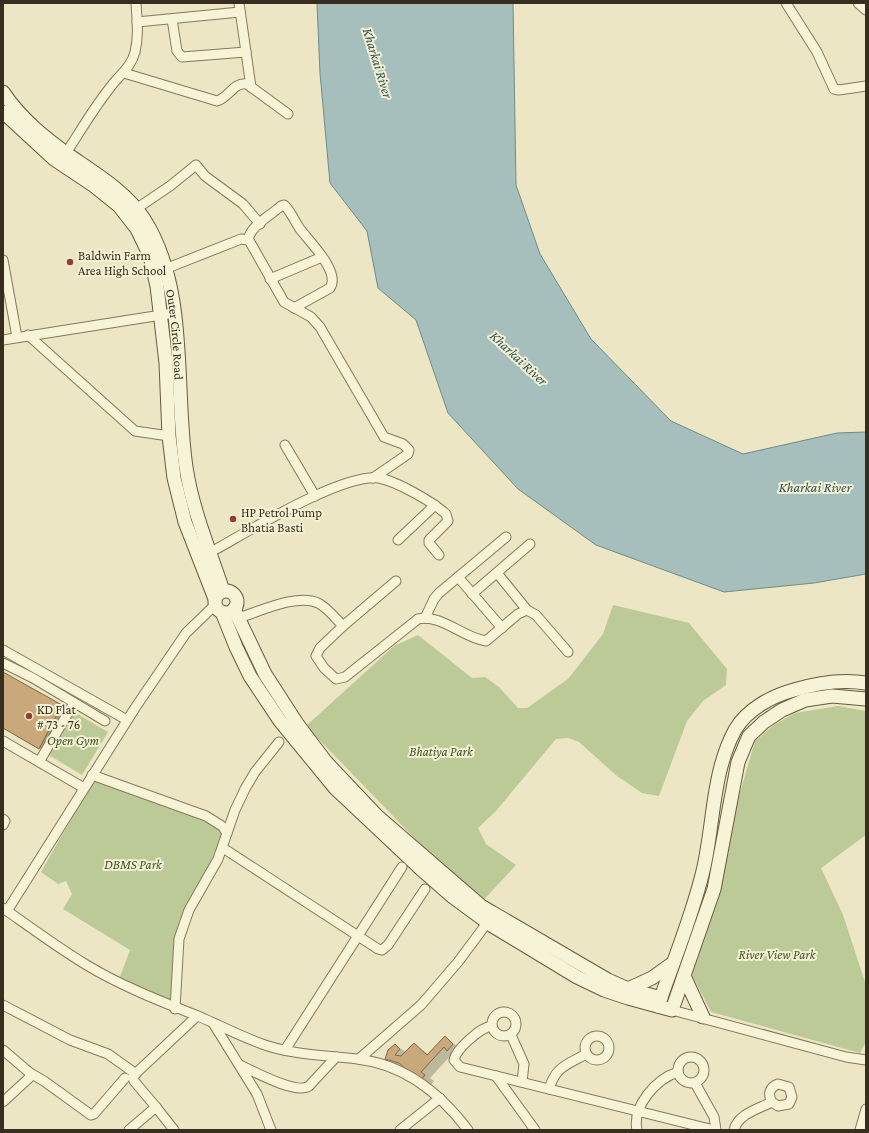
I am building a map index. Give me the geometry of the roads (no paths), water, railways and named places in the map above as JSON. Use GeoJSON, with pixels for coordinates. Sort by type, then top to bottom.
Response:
{"type":"FeatureCollection","features":[{"type":"Feature","properties":{"kind":"main road","name":"Outer Circle Road"},"geometry":{"type":"LineString","coordinates":[[3,92],[14,108],[32,126],[111,186],[136,209],[153,234],[165,269],[174,313],[186,466],[190,492],[210,552],[225,606]]}},
{"type":"Feature","properties":{"kind":"main road","name":"Outer Circle Road"},"geometry":{"type":"LineString","coordinates":[[3,112],[54,159],[93,185],[119,206],[132,223],[150,256],[158,286],[166,362],[169,436],[174,478],[185,522],[225,606]]}},
{"type":"Feature","properties":{"kind":"main road"},"geometry":{"type":"LineString","coordinates":[[225,606],[264,674],[298,725],[326,762],[377,816],[441,873],[481,906],[491,918],[577,977],[604,990],[673,1005],[714,889],[738,762],[749,736],[764,722],[782,710],[805,700],[832,696],[866,699]]}},
{"type":"Feature","properties":{"kind":"main road"},"geometry":{"type":"LineString","coordinates":[[225,606],[236,647],[250,676],[280,721],[308,757],[345,798],[416,865],[453,897],[583,967],[659,1002]]}},
{"type":"Feature","properties":{"kind":"main road"},"geometry":{"type":"LineString","coordinates":[[659,1002],[703,872],[720,775],[727,748],[736,728],[753,710],[778,695],[805,686],[833,682],[866,683]]}},
{"type":"Feature","properties":{"kind":"main road"},"geometry":{"type":"LineString","coordinates":[[628,989],[652,978],[673,963]]}},
{"type":"Feature","properties":{"kind":"main road"},"geometry":{"type":"LineString","coordinates":[[684,976],[698,1016]]}},
{"type":"Feature","properties":{"kind":"street"},"geometry":{"type":"LineString","coordinates":[[66,153],[110,88],[124,73],[135,53],[137,22],[136,3]]}},
{"type":"Feature","properties":{"kind":"street"},"geometry":{"type":"LineString","coordinates":[[786,3],[817,52],[834,89],[839,90],[866,86]]}},
{"type":"Feature","properties":{"kind":"street"},"geometry":{"type":"LineString","coordinates":[[858,3],[866,10]]}},
{"type":"Feature","properties":{"kind":"street"},"geometry":{"type":"LineString","coordinates":[[137,22],[239,8],[251,87]]}},
{"type":"Feature","properties":{"kind":"street"},"geometry":{"type":"LineString","coordinates":[[172,18],[177,51],[182,57],[246,52]]}},
{"type":"Feature","properties":{"kind":"street"},"geometry":{"type":"LineString","coordinates":[[124,73],[217,101],[223,98],[238,84],[247,84],[288,114]]}},
{"type":"Feature","properties":{"kind":"street"},"geometry":{"type":"LineString","coordinates":[[136,209],[170,186],[196,165],[205,176],[240,202],[260,224]]}},
{"type":"Feature","properties":{"kind":"street"},"geometry":{"type":"LineString","coordinates":[[294,308],[328,290],[332,285],[329,268],[322,257],[299,229],[286,206],[281,206],[250,233],[248,240],[281,298],[294,308],[311,317],[320,327],[384,436],[403,444],[409,450],[408,454],[373,478]]}},
{"type":"Feature","properties":{"kind":"street"},"geometry":{"type":"LineString","coordinates":[[165,269],[241,239],[248,240]]}},
{"type":"Feature","properties":{"kind":"street"},"geometry":{"type":"LineString","coordinates":[[270,279],[322,257]]}},
{"type":"Feature","properties":{"kind":"street"},"geometry":{"type":"LineString","coordinates":[[3,260],[17,337]]}},
{"type":"Feature","properties":{"kind":"street"},"geometry":{"type":"LineString","coordinates":[[3,340],[174,313]]}},
{"type":"Feature","properties":{"kind":"street"},"geometry":{"type":"LineString","coordinates":[[28,336],[135,431],[169,436]]}},
{"type":"Feature","properties":{"kind":"street"},"geometry":{"type":"LineString","coordinates":[[285,445],[315,496]]}},
{"type":"Feature","properties":{"kind":"street"},"geometry":{"type":"LineString","coordinates":[[210,552],[315,496],[351,482],[373,478],[389,480],[435,505],[448,517],[448,521],[445,526],[432,537],[429,543],[439,555]]}},
{"type":"Feature","properties":{"kind":"street"},"geometry":{"type":"LineString","coordinates":[[398,540],[435,505]]}},
{"type":"Feature","properties":{"kind":"street"},"geometry":{"type":"LineString","coordinates":[[425,618],[434,599],[506,537]]}},
{"type":"Feature","properties":{"kind":"street"},"geometry":{"type":"LineString","coordinates":[[472,594],[530,544]]}},
{"type":"Feature","properties":{"kind":"street"},"geometry":{"type":"LineString","coordinates":[[497,573],[527,610],[536,615],[568,652]]}},
{"type":"Feature","properties":{"kind":"street"},"geometry":{"type":"LineString","coordinates":[[458,577],[502,628]]}},
{"type":"Feature","properties":{"kind":"street"},"geometry":{"type":"LineString","coordinates":[[396,580],[320,648],[316,656],[324,668],[336,679],[345,677],[418,619],[425,618],[439,621],[486,641],[518,614],[527,610]]}},
{"type":"Feature","properties":{"kind":"street"},"geometry":{"type":"LineString","coordinates":[[343,626],[320,604],[311,601],[225,606],[186,633],[127,720],[5,910],[86,965],[175,1009],[197,1016],[263,1044],[286,1050],[359,1059],[385,1064],[407,1074],[440,1098],[468,1130]]}},
{"type":"Feature","properties":{"kind":"street"},"geometry":{"type":"LineString","coordinates":[[3,650],[127,720]]}},
{"type":"Feature","properties":{"kind":"street"},"geometry":{"type":"LineString","coordinates":[[3,663],[33,678],[104,721]]}},
{"type":"Feature","properties":{"kind":"street"},"geometry":{"type":"LineString","coordinates":[[40,762],[74,703]]}},
{"type":"Feature","properties":{"kind":"street"},"geometry":{"type":"LineString","coordinates":[[175,1009],[179,939],[189,910],[223,848],[235,810],[251,777],[267,755],[279,742]]}},
{"type":"Feature","properties":{"kind":"street"},"geometry":{"type":"LineString","coordinates":[[4,745],[40,762],[84,788]]}},
{"type":"Feature","properties":{"kind":"street"},"geometry":{"type":"LineString","coordinates":[[92,775],[206,816],[222,826],[227,833]]}},
{"type":"Feature","properties":{"kind":"street"},"geometry":{"type":"LineString","coordinates":[[3,819],[5,821],[3,825]]}},
{"type":"Feature","properties":{"kind":"street"},"geometry":{"type":"LineString","coordinates":[[223,848],[378,949],[382,950],[386,948],[425,889]]}},
{"type":"Feature","properties":{"kind":"street"},"geometry":{"type":"LineString","coordinates":[[286,1050],[402,867]]}},
{"type":"Feature","properties":{"kind":"street"},"geometry":{"type":"LineString","coordinates":[[359,1059],[421,1005],[458,962],[491,918]]}},
{"type":"Feature","properties":{"kind":"street"},"geometry":{"type":"LineString","coordinates":[[3,1005],[55,1033],[108,1054],[136,1074]]}},
{"type":"Feature","properties":{"kind":"street"},"geometry":{"type":"LineString","coordinates":[[673,1005],[698,1016],[846,1057],[866,1060]]}},
{"type":"Feature","properties":{"kind":"street"},"geometry":{"type":"LineString","coordinates":[[492,1026],[496,1015],[503,1012],[511,1013],[517,1024],[511,1035]]}},
{"type":"Feature","properties":{"kind":"street"},"geometry":{"type":"LineString","coordinates":[[174,1130],[133,1079],[136,1074],[197,1016]]}},
{"type":"Feature","properties":{"kind":"street"},"geometry":{"type":"LineString","coordinates":[[213,1023],[257,1094],[271,1130]]}},
{"type":"Feature","properties":{"kind":"street"},"geometry":{"type":"LineString","coordinates":[[492,1026],[499,1035],[511,1035]]}},
{"type":"Feature","properties":{"kind":"street"},"geometry":{"type":"LineString","coordinates":[[492,1026],[483,1028],[458,1052],[454,1060],[460,1067],[715,1130],[714,1117],[695,1083],[682,1080],[678,1072],[680,1063],[691,1057],[699,1060],[704,1066],[703,1075],[695,1083]]}},
{"type":"Feature","properties":{"kind":"street"},"geometry":{"type":"LineString","coordinates":[[511,1035],[524,1064],[522,1082]]}},
{"type":"Feature","properties":{"kind":"street"},"geometry":{"type":"LineString","coordinates":[[3,1050],[30,1073],[44,1081],[91,1115],[94,1114],[125,1078]]}},
{"type":"Feature","properties":{"kind":"street"},"geometry":{"type":"LineString","coordinates":[[549,1089],[555,1073],[558,1070],[586,1054]]}},
{"type":"Feature","properties":{"kind":"street"},"geometry":{"type":"LineString","coordinates":[[240,1065],[274,1081],[304,1088],[309,1086],[336,1057]]}},
{"type":"Feature","properties":{"kind":"street"},"geometry":{"type":"LineString","coordinates":[[637,1130],[636,1118],[644,1100],[652,1090],[668,1077],[678,1072]]}},
{"type":"Feature","properties":{"kind":"street"},"geometry":{"type":"LineString","coordinates":[[3,1102],[29,1078],[30,1073]]}},
{"type":"Feature","properties":{"kind":"street"},"geometry":{"type":"LineString","coordinates":[[496,1076],[535,1130]]}},
{"type":"Feature","properties":{"kind":"street"},"geometry":{"type":"LineString","coordinates":[[400,1130],[440,1098]]}},
{"type":"Feature","properties":{"kind":"street"},"geometry":{"type":"LineString","coordinates":[[734,1130],[737,1123],[744,1116],[772,1102]]}},
{"type":"Feature","properties":{"kind":"street"},"geometry":{"type":"LineString","coordinates":[[129,1130],[156,1107]]}},
{"type":"Feature","properties":{"kind":"street"},"geometry":{"type":"LineString","coordinates":[[860,1130],[866,1109]]}},
{"type":"Feature","properties":{"kind":"water","name":"Kharkai River"},"geometry":{"type":"Polygon","coordinates":[[[317,3],[513,3],[516,185],[540,254],[591,339],[671,421],[743,454],[837,433],[866,432],[866,574],[814,583],[724,592],[596,545],[518,489],[448,413],[416,320],[378,288],[367,231],[330,183],[320,73],[317,3]]]}},
{"type":"Feature","properties":{"kind":"place","name":"Baldwin Farm Area High School"},"geometry":{"type":"Point","coordinates":[70,262]}},
{"type":"Feature","properties":{"kind":"place","name":"HP Petrol Pump Bhatia Basti"},"geometry":{"type":"Point","coordinates":[233,519]}},
{"type":"Feature","properties":{"kind":"place","name":"KD Flat # 73 - 76"},"geometry":{"type":"Point","coordinates":[29,716]}},
{"type":"Feature","properties":{"kind":"park label","name":"Open Gym"},"geometry":{"type":"Point","coordinates":[73,740]}},
{"type":"Feature","properties":{"kind":"park label","name":"Bhatiya Park"},"geometry":{"type":"Point","coordinates":[441,751]}},
{"type":"Feature","properties":{"kind":"park label","name":"DBMS Park"},"geometry":{"type":"Point","coordinates":[133,864]}},
{"type":"Feature","properties":{"kind":"park label","name":"River View Park"},"geometry":{"type":"Point","coordinates":[777,954]}}]}
